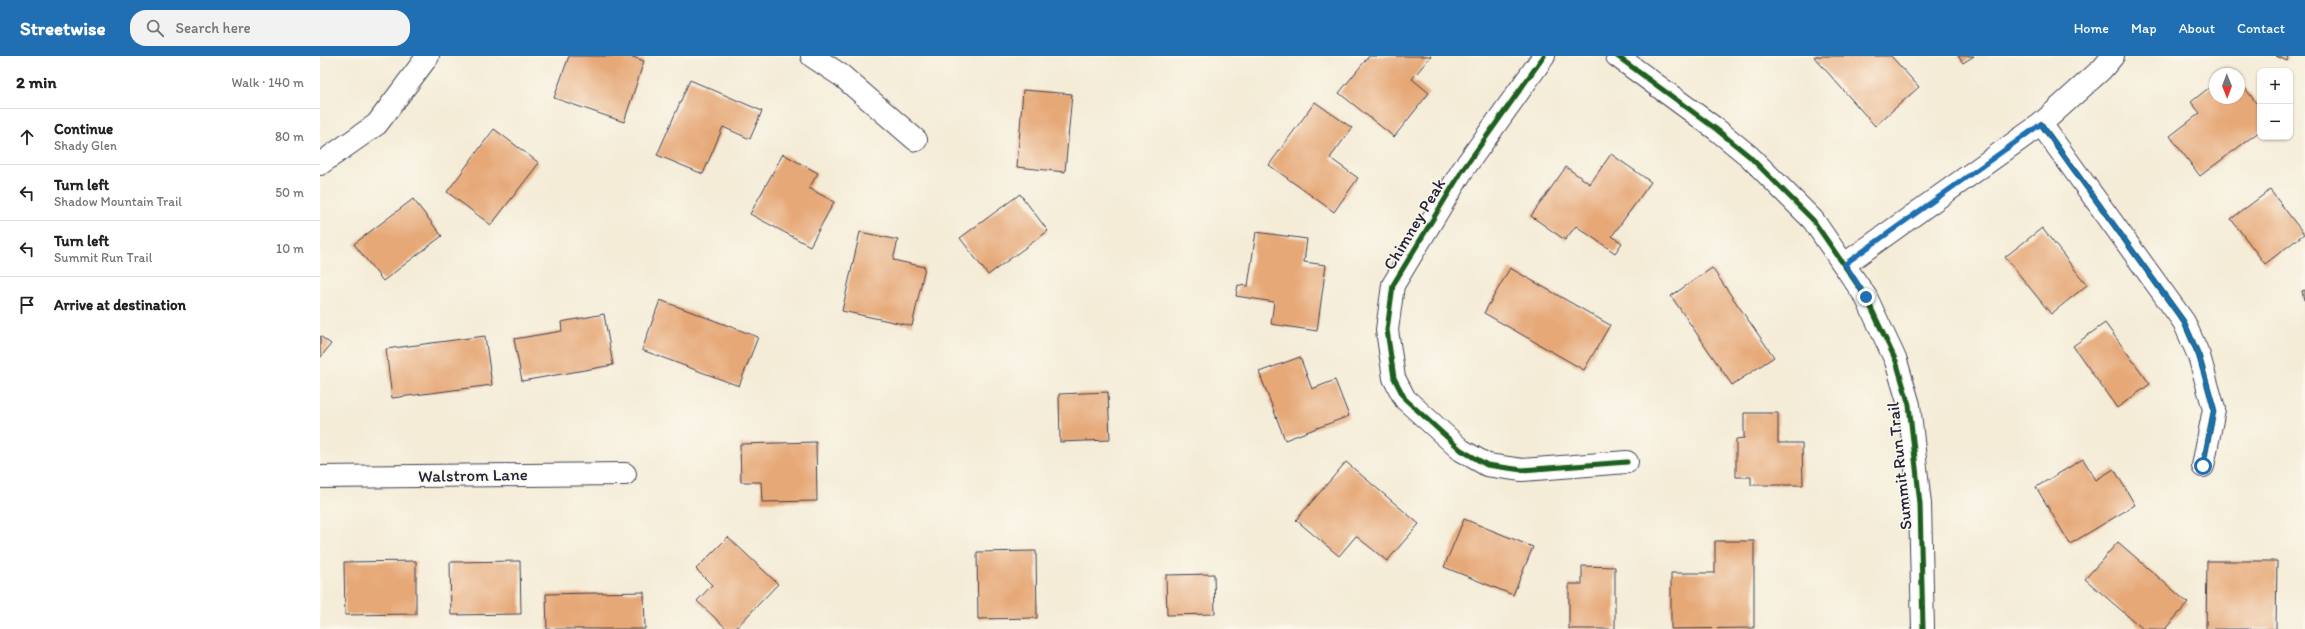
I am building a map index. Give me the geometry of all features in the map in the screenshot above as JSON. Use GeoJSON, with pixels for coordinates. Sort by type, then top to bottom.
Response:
{"type":"FeatureCollection","features":[{"type":"Feature","properties":{"kind":"street"},"geometry":{"type":"LineString","coordinates":[[320,164],[377,124],[428,56]]}},
{"type":"Feature","properties":{"kind":"street"},"geometry":{"type":"LineString","coordinates":[[812,56],[842,76],[916,140]]}},
{"type":"Feature","properties":{"kind":"street","name":"Chimney Peak"},"geometry":{"type":"LineString","coordinates":[[1544,56],[1462,171],[1393,285],[1387,330],[1394,378],[1405,399],[1461,450],[1487,465],[1522,470],[1627,462]]}},
{"type":"Feature","properties":{"kind":"street","name":"Summit Run Trail"},"geometry":{"type":"LineString","coordinates":[[1617,56],[1716,129],[1749,156],[1813,220],[1845,264],[1866,297],[1896,361],[1909,404],[1920,504],[1923,629]]}},
{"type":"Feature","properties":{"kind":"street"},"geometry":{"type":"LineString","coordinates":[[1845,264],[2041,124],[2113,56]]}},
{"type":"Feature","properties":{"kind":"street"},"geometry":{"type":"LineString","coordinates":[[2041,124],[2184,322],[2199,356],[2214,409],[2203,466]]}},
{"type":"Feature","properties":{"kind":"street","name":"Walstrom Lane"},"geometry":{"type":"LineString","coordinates":[[320,477],[625,474]]}},
{"type":"Feature","properties":{"kind":"building"},"geometry":{"type":"Polygon","coordinates":[[[569,56],[630,56],[644,61],[624,122],[554,98],[569,56]]]}},
{"type":"Feature","properties":{"kind":"building"},"geometry":{"type":"Polygon","coordinates":[[[1369,56],[1431,56],[1412,79],[1429,93],[1394,137],[1339,93],[1369,56]]]}},
{"type":"Feature","properties":{"kind":"building"},"geometry":{"type":"Polygon","coordinates":[[[1891,56],[1919,87],[1875,126],[1814,57],[1891,56]]]}},
{"type":"Feature","properties":{"kind":"building"},"geometry":{"type":"Polygon","coordinates":[[[1958,56],[1974,56],[1963,63],[1958,56]]]}},
{"type":"Feature","properties":{"kind":"building"},"geometry":{"type":"Polygon","coordinates":[[[2276,56],[2289,56],[2287,61],[2276,56]]]}},
{"type":"Feature","properties":{"kind":"building"},"geometry":{"type":"Polygon","coordinates":[[[690,80],[762,111],[750,139],[723,127],[703,174],[657,155],[690,80]]]}},
{"type":"Feature","properties":{"kind":"building"},"geometry":{"type":"Polygon","coordinates":[[[2209,88],[2209,104],[2245,104],[2245,88],[2257,104],[2257,133],[2200,176],[2170,136],[2200,113],[2191,102],[2209,88]]]}},
{"type":"Feature","properties":{"kind":"building"},"geometry":{"type":"Polygon","coordinates":[[[1023,90],[1072,94],[1065,172],[1017,167],[1023,90]]]}},
{"type":"Feature","properties":{"kind":"building"},"geometry":{"type":"Polygon","coordinates":[[[1315,102],[1352,128],[1330,158],[1358,178],[1334,212],[1269,165],[1315,102]]]}},
{"type":"Feature","properties":{"kind":"building"},"geometry":{"type":"Polygon","coordinates":[[[494,129],[539,163],[491,225],[447,192],[494,129]]]}},
{"type":"Feature","properties":{"kind":"building"},"geometry":{"type":"Polygon","coordinates":[[[783,154],[818,173],[809,188],[834,202],[810,246],[750,214],[783,154]]]}},
{"type":"Feature","properties":{"kind":"building"},"geometry":{"type":"Polygon","coordinates":[[[1611,154],[1651,182],[1612,236],[1622,243],[1615,253],[1576,226],[1565,240],[1531,216],[1566,167],[1590,184],[1611,154]]]}},
{"type":"Feature","properties":{"kind":"building"},"geometry":{"type":"Polygon","coordinates":[[[2270,190],[2304,234],[2265,264],[2231,219],[2270,190]]]}},
{"type":"Feature","properties":{"kind":"building"},"geometry":{"type":"Polygon","coordinates":[[[1020,194],[1048,231],[988,275],[960,238],[1020,194]]]}},
{"type":"Feature","properties":{"kind":"building"},"geometry":{"type":"Polygon","coordinates":[[[413,199],[442,236],[383,281],[354,244],[413,199]]]}},
{"type":"Feature","properties":{"kind":"building"},"geometry":{"type":"Polygon","coordinates":[[[2042,228],[2087,285],[2051,314],[2005,257],[2042,228]]]}},
{"type":"Feature","properties":{"kind":"building"},"geometry":{"type":"Polygon","coordinates":[[[860,232],[898,240],[893,260],[925,267],[912,326],[842,311],[860,232]]]}},
{"type":"Feature","properties":{"kind":"building"},"geometry":{"type":"Polygon","coordinates":[[[1256,232],[1307,239],[1304,262],[1326,265],[1317,331],[1271,324],[1274,302],[1236,296],[1238,285],[1248,286],[1256,232]]]}},
{"type":"Feature","properties":{"kind":"building"},"geometry":{"type":"Polygon","coordinates":[[[1510,268],[1610,325],[1584,370],[1484,313],[1510,268]]]}},
{"type":"Feature","properties":{"kind":"building"},"geometry":{"type":"Polygon","coordinates":[[[1712,268],[1774,357],[1732,385],[1671,296],[1712,268]]]}},
{"type":"Feature","properties":{"kind":"building"},"geometry":{"type":"Polygon","coordinates":[[[2305,290],[2305,300],[2304,300],[2302,291],[2305,290]]]}},
{"type":"Feature","properties":{"kind":"building"},"geometry":{"type":"Polygon","coordinates":[[[660,300],[758,337],[739,386],[642,350],[660,300]]]}},
{"type":"Feature","properties":{"kind":"building"},"geometry":{"type":"Polygon","coordinates":[[[604,314],[613,365],[522,381],[514,339],[562,331],[561,322],[604,314]]]}},
{"type":"Feature","properties":{"kind":"building"},"geometry":{"type":"Polygon","coordinates":[[[2105,323],[2150,384],[2117,408],[2073,346],[2105,323]]]}},
{"type":"Feature","properties":{"kind":"building"},"geometry":{"type":"Polygon","coordinates":[[[320,336],[331,344],[320,358],[320,336]]]}},
{"type":"Feature","properties":{"kind":"building"},"geometry":{"type":"Polygon","coordinates":[[[485,336],[492,385],[392,398],[386,349],[485,336]]]}},
{"type":"Feature","properties":{"kind":"building"},"geometry":{"type":"Polygon","coordinates":[[[1300,357],[1312,389],[1335,380],[1349,416],[1285,440],[1259,372],[1300,357]]]}},
{"type":"Feature","properties":{"kind":"building"},"geometry":{"type":"Polygon","coordinates":[[[1108,392],[1110,440],[1060,442],[1059,394],[1108,392]]]}},
{"type":"Feature","properties":{"kind":"building"},"geometry":{"type":"Polygon","coordinates":[[[1744,413],[1778,413],[1778,443],[1802,443],[1803,485],[1751,485],[1751,477],[1736,477],[1736,439],[1744,438],[1744,413]]]}},
{"type":"Feature","properties":{"kind":"building"},"geometry":{"type":"Polygon","coordinates":[[[816,442],[817,501],[762,502],[761,482],[741,482],[740,444],[816,442]]]}},
{"type":"Feature","properties":{"kind":"building"},"geometry":{"type":"Polygon","coordinates":[[[2083,459],[2096,480],[2114,469],[2135,505],[2070,544],[2036,487],[2083,459]]]}},
{"type":"Feature","properties":{"kind":"building"},"geometry":{"type":"Polygon","coordinates":[[[1346,462],[1419,524],[1387,561],[1356,536],[1339,556],[1296,520],[1346,462]]]}},
{"type":"Feature","properties":{"kind":"building"},"geometry":{"type":"Polygon","coordinates":[[[1464,519],[1533,547],[1513,595],[1444,567],[1464,519]]]}},
{"type":"Feature","properties":{"kind":"building"},"geometry":{"type":"Polygon","coordinates":[[[728,537],[778,584],[735,629],[727,629],[697,601],[712,585],[696,569],[728,537]]]}},
{"type":"Feature","properties":{"kind":"building"},"geometry":{"type":"Polygon","coordinates":[[[1715,541],[1754,541],[1754,628],[1671,629],[1671,573],[1715,573],[1715,541]]]}},
{"type":"Feature","properties":{"kind":"building"},"geometry":{"type":"Polygon","coordinates":[[[2118,542],[2188,603],[2165,629],[2143,629],[2085,579],[2118,542]]]}},
{"type":"Feature","properties":{"kind":"building"},"geometry":{"type":"Polygon","coordinates":[[[1036,551],[1037,618],[978,619],[977,552],[1036,551]]]}},
{"type":"Feature","properties":{"kind":"building"},"geometry":{"type":"Polygon","coordinates":[[[416,561],[416,614],[345,615],[344,562],[416,561]]]}},
{"type":"Feature","properties":{"kind":"building"},"geometry":{"type":"Polygon","coordinates":[[[520,561],[521,614],[451,615],[450,562],[520,561]]]}},
{"type":"Feature","properties":{"kind":"building"},"geometry":{"type":"Polygon","coordinates":[[[2207,561],[2277,561],[2276,629],[2206,629],[2207,561]]]}},
{"type":"Feature","properties":{"kind":"building"},"geometry":{"type":"Polygon","coordinates":[[[1582,566],[1615,567],[1615,629],[1569,629],[1569,584],[1582,584],[1582,566]]]}},
{"type":"Feature","properties":{"kind":"building"},"geometry":{"type":"Polygon","coordinates":[[[1214,574],[1215,614],[1167,615],[1166,575],[1214,574]]]}},
{"type":"Feature","properties":{"kind":"building"},"geometry":{"type":"Polygon","coordinates":[[[644,592],[645,629],[547,629],[546,594],[644,592]]]}},
{"type":"Feature","properties":{"kind":"cycle path"},"geometry":{"type":"LineString","coordinates":[[1544,56],[1462,171],[1393,285],[1387,330],[1394,378],[1405,399],[1461,450],[1487,465],[1522,470],[1627,462]]}},
{"type":"Feature","properties":{"kind":"cycle path"},"geometry":{"type":"LineString","coordinates":[[1617,56],[1716,129],[1749,156],[1813,220],[1866,297],[1896,361],[1909,405],[1920,504],[1923,629]]}},
{"type":"Feature","properties":{"kind":"cycle path"},"geometry":{"type":"LineString","coordinates":[[2041,124],[2184,322],[2199,356],[2214,409],[2203,466]]}},
{"type":"Feature","properties":{"kind":"route"},"geometry":{"type":"LineString","coordinates":[[1866,297],[1845,264],[2041,124],[2184,322],[2199,356],[2214,409],[2203,466]]}}]}
